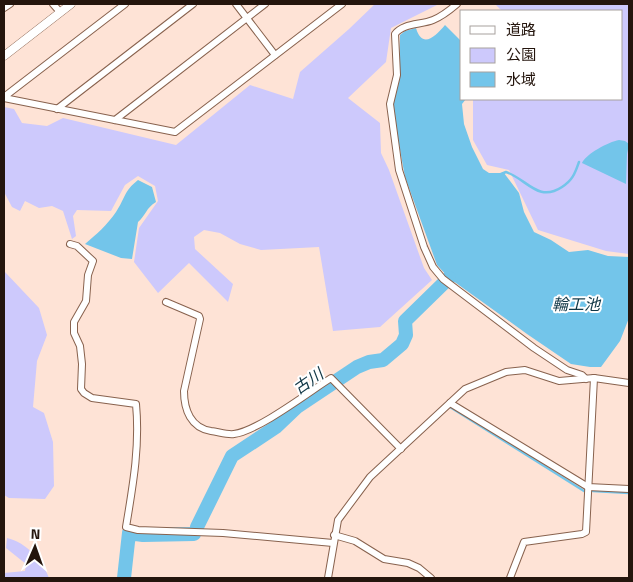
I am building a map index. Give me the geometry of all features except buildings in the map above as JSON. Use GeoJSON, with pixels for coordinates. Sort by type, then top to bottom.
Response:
{"type":"FeatureCollection","features":[{"type":"Feature","properties":{"kind":"street"},"geometry":{"type":"LineString","coordinates":[[4,8],[10,4]]}},
{"type":"Feature","properties":{"kind":"street"},"geometry":{"type":"LineString","coordinates":[[53,4],[60,12]]}},
{"type":"Feature","properties":{"kind":"street"},"geometry":{"type":"LineString","coordinates":[[4,56],[71,4]]}},
{"type":"Feature","properties":{"kind":"street"},"geometry":{"type":"LineString","coordinates":[[4,97],[125,4]]}},
{"type":"Feature","properties":{"kind":"street"},"geometry":{"type":"LineString","coordinates":[[57,110],[194,4]]}},
{"type":"Feature","properties":{"kind":"street"},"geometry":{"type":"LineString","coordinates":[[236,4],[275,55]]}},
{"type":"Feature","properties":{"kind":"street"},"geometry":{"type":"LineString","coordinates":[[115,120],[265,4]]}},
{"type":"Feature","properties":{"kind":"street"},"geometry":{"type":"LineString","coordinates":[[4,97],[57,110],[174,132],[342,4]]}},
{"type":"Feature","properties":{"kind":"street"},"geometry":{"type":"LineString","coordinates":[[458,4],[433,20],[409,25],[395,34],[397,75],[390,104],[399,170],[424,247],[433,267],[446,281],[534,348],[567,370],[582,375],[586,379]]}},
{"type":"Feature","properties":{"kind":"street"},"geometry":{"type":"LineString","coordinates":[[70,244],[77,246],[93,262],[88,275],[86,302],[74,322],[74,333],[80,346],[82,364],[81,389],[92,398],[136,404],[138,444],[126,527],[138,530],[223,533],[333,543]]}},
{"type":"Feature","properties":{"kind":"street"},"geometry":{"type":"LineString","coordinates":[[166,302],[199,316],[200,319],[184,391],[184,401],[187,412],[193,422],[202,430],[233,434],[244,432],[259,425],[331,378],[401,449]]}},
{"type":"Feature","properties":{"kind":"street"},"geometry":{"type":"LineString","coordinates":[[328,578],[338,520],[370,477],[465,389],[515,370],[525,370],[559,380],[594,378],[629,383]]}},
{"type":"Feature","properties":{"kind":"street"},"geometry":{"type":"LineString","coordinates":[[510,578],[524,542],[586,532],[594,378]]}},
{"type":"Feature","properties":{"kind":"street"},"geometry":{"type":"LineString","coordinates":[[450,403],[588,487],[629,489]]}},
{"type":"Feature","properties":{"kind":"street"},"geometry":{"type":"LineString","coordinates":[[334,535],[355,541],[384,559],[408,563],[419,568],[431,578]]}},
{"type":"Feature","properties":{"kind":"green space"},"geometry":{"type":"Polygon","coordinates":[[[375,4],[439,4],[391,28],[386,62],[348,98],[380,123],[381,153],[389,170],[424,268],[432,280],[380,327],[333,331],[319,247],[261,250],[240,244],[220,233],[204,230],[194,237],[195,249],[233,284],[228,302],[189,263],[158,293],[134,262],[139,228],[158,201],[155,186],[138,176],[125,185],[111,211],[77,210],[73,216],[76,236],[72,239],[63,211],[52,206],[39,208],[25,201],[20,211],[12,207],[4,192],[4,107],[14,109],[22,123],[47,126],[63,118],[176,145],[250,85],[293,99],[300,72],[375,4]]]}},
{"type":"Feature","properties":{"kind":"green space"},"geometry":{"type":"Polygon","coordinates":[[[495,4],[629,4],[629,254],[606,251],[538,230],[509,170],[487,165],[473,140],[473,100],[623,100],[623,10],[501,10],[495,4]]]}},
{"type":"Feature","properties":{"kind":"green space"},"geometry":{"type":"Polygon","coordinates":[[[4,271],[39,308],[47,335],[37,361],[33,407],[44,413],[53,442],[54,486],[45,499],[9,498],[4,495],[4,271]]]}},
{"type":"Feature","properties":{"kind":"green space"},"geometry":{"type":"Polygon","coordinates":[[[7,538],[21,544],[33,553],[43,565],[49,578],[4,578],[4,573],[25,571],[26,564],[6,548],[7,538]]]}},
{"type":"Feature","properties":{"kind":"water","name":"輪工池"},"geometry":{"type":"Polygon","coordinates":[[[445,25],[460,40],[460,100],[465,100],[462,104],[464,124],[472,147],[483,169],[489,173],[504,173],[519,193],[524,212],[534,232],[569,252],[588,250],[608,256],[629,257],[629,318],[620,341],[601,367],[571,364],[449,278],[437,265],[405,177],[392,106],[399,82],[400,35],[405,31],[416,28],[422,38],[425,39],[433,37],[445,25]]]}},
{"type":"Feature","properties":{"kind":"water"},"geometry":{"type":"Polygon","coordinates":[[[619,140],[629,144],[626,184],[582,163],[598,149],[619,140]]]}},
{"type":"Feature","properties":{"kind":"water"},"geometry":{"type":"Polygon","coordinates":[[[138,180],[152,187],[156,202],[138,222],[132,259],[121,258],[85,244],[109,221],[127,191],[138,180]]]}},
{"type":"Feature","properties":{"kind":"waterway"},"geometry":{"type":"LineString","coordinates":[[501,174],[506,172],[513,175],[539,191],[554,191],[569,182],[579,162]]}},
{"type":"Feature","properties":{"kind":"waterway","name":"古川"},"geometry":{"type":"LineString","coordinates":[[197,527],[232,456],[276,427],[297,407],[357,367],[369,362],[383,360],[402,344],[406,335],[405,321],[449,278]]}},
{"type":"Feature","properties":{"kind":"waterway"},"geometry":{"type":"LineString","coordinates":[[450,407],[584,491]]}},
{"type":"Feature","properties":{"kind":"waterway"},"geometry":{"type":"LineString","coordinates":[[593,491],[629,493]]}},
{"type":"Feature","properties":{"kind":"waterway","name":"古川"},"geometry":{"type":"LineString","coordinates":[[124,578],[129,533],[143,535],[194,534]]}}]}
